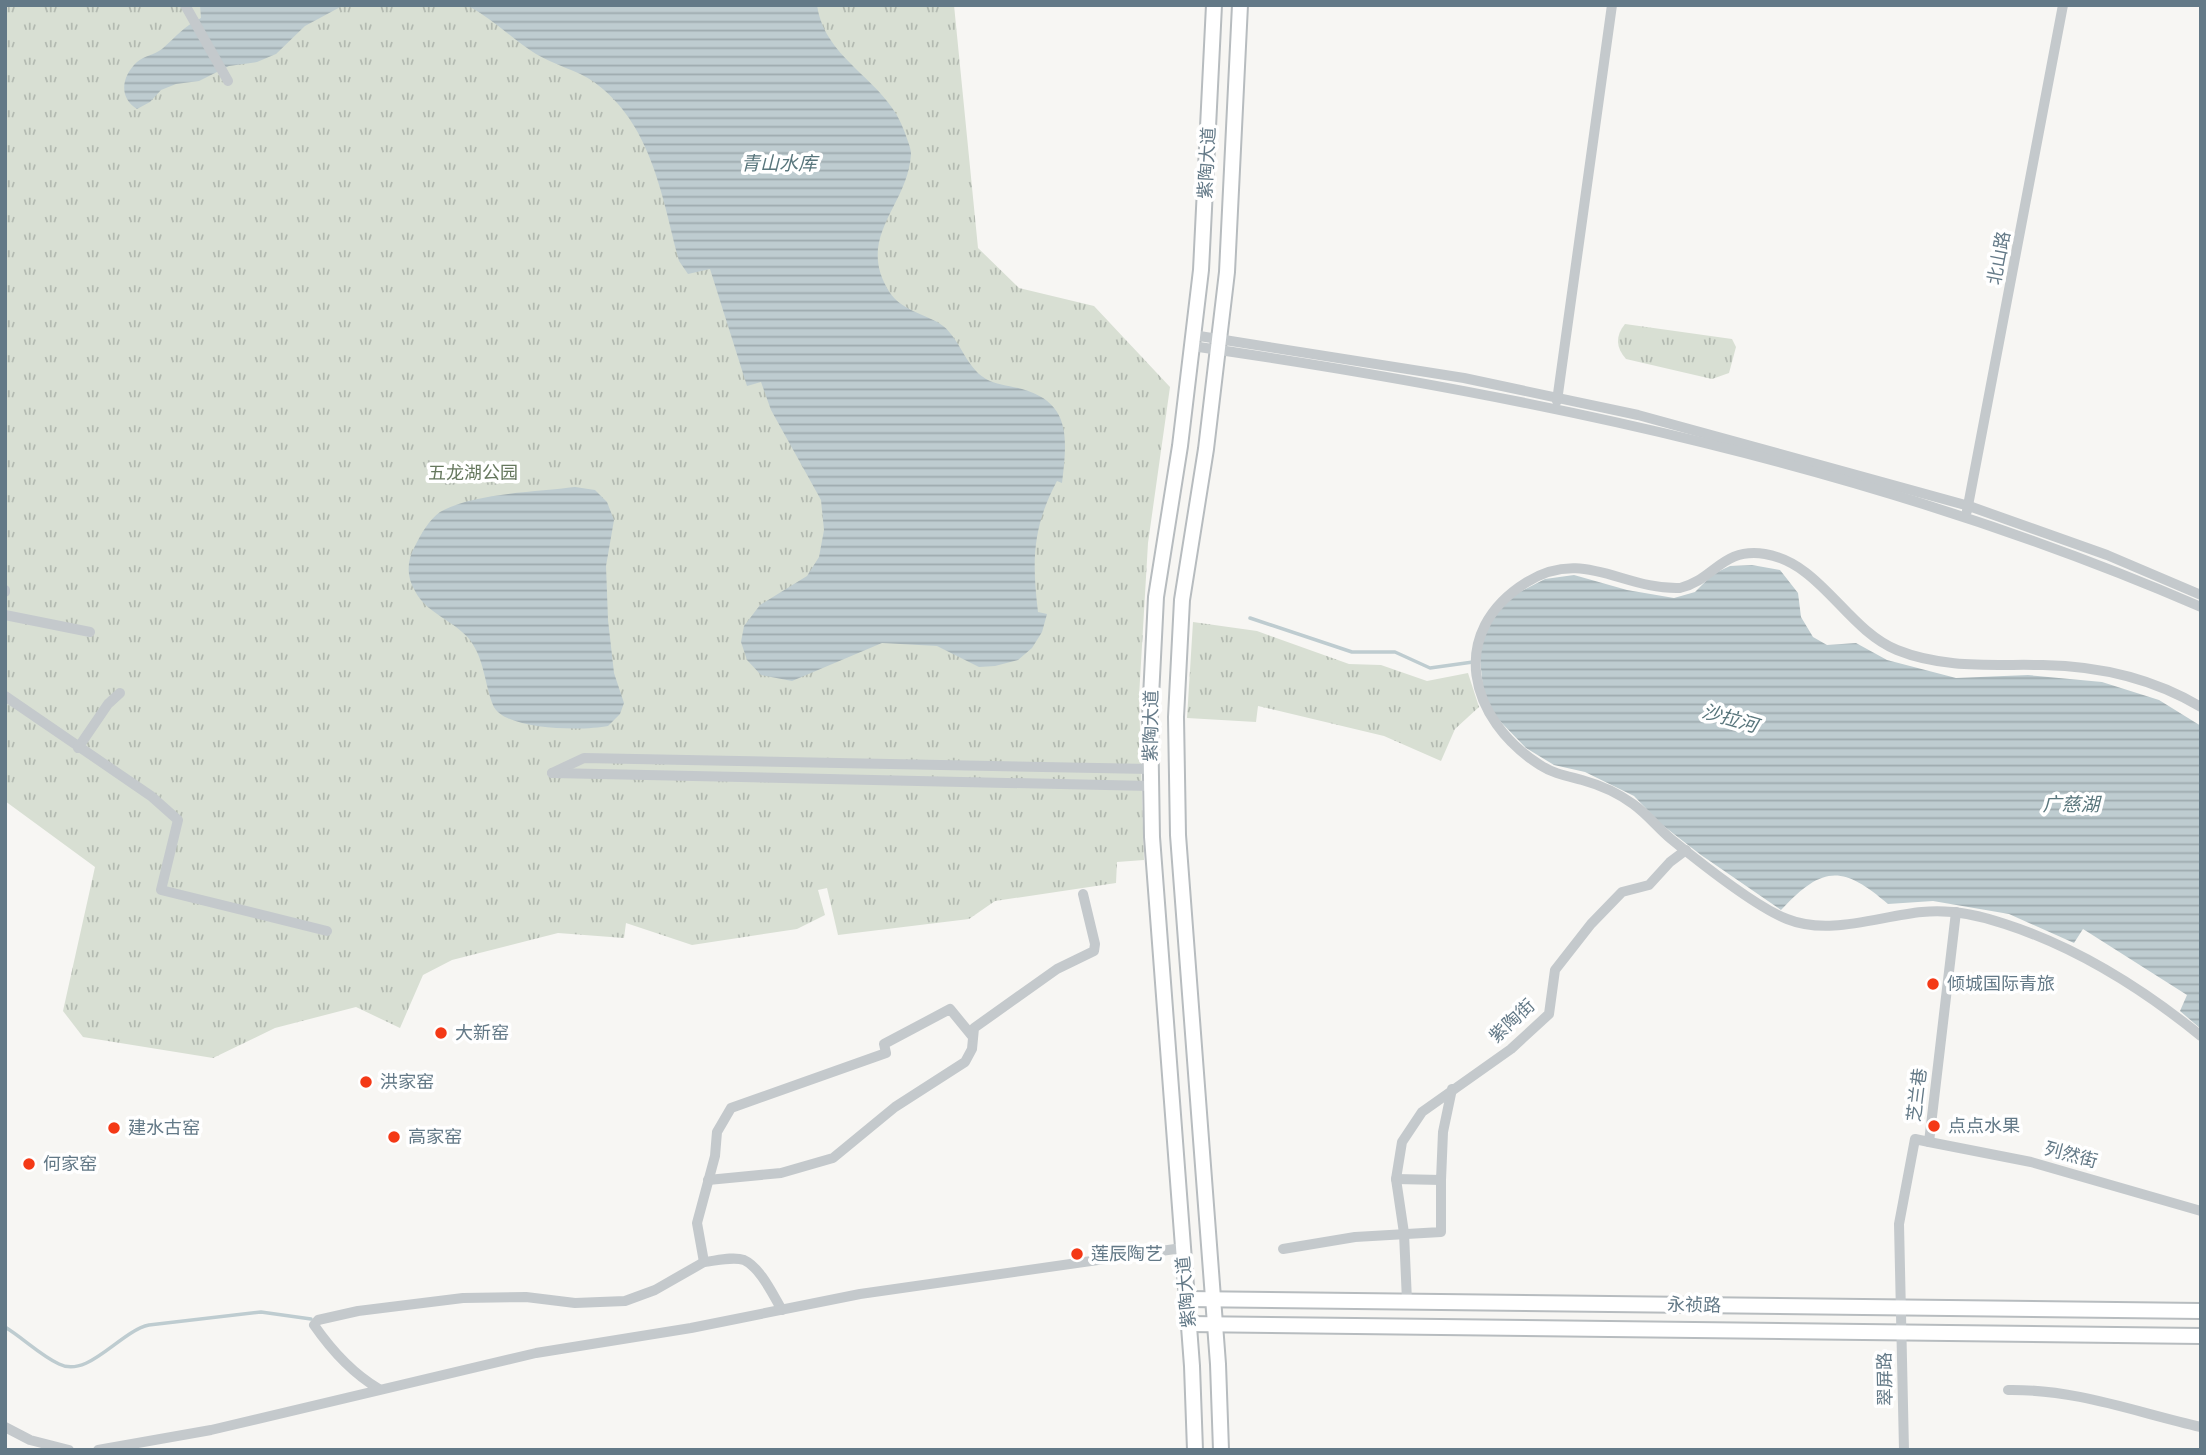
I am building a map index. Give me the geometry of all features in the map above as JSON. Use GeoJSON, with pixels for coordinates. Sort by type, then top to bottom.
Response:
{"type":"FeatureCollection","features":[{"type":"Feature","properties":{"kind":"main road","name":"紫陶大道"},"geometry":{"type":"LineString","coordinates":[[1195,1450],[1150,769],[1156,597],[1193,341],[1205,218],[1214,5]]}},
{"type":"Feature","properties":{"kind":"main road","name":"紫陶大道"},"geometry":{"type":"LineString","coordinates":[[1221,1450],[1178,835],[1176,729],[1182,600],[1229,246],[1240,5]]}},
{"type":"Feature","properties":{"kind":"main road","name":"永祯路"},"geometry":{"type":"LineString","coordinates":[[1186,1299],[2201,1311]]}},
{"type":"Feature","properties":{"kind":"main road","name":"永祯路"},"geometry":{"type":"LineString","coordinates":[[1188,1324],[2201,1336]]}},
{"type":"Feature","properties":{"kind":"street"},"geometry":{"type":"LineString","coordinates":[[1557,402],[1612,5]]}},
{"type":"Feature","properties":{"kind":"street","name":"北山路"},"geometry":{"type":"LineString","coordinates":[[1967,511],[2063,5]]}},
{"type":"Feature","properties":{"kind":"street"},"geometry":{"type":"LineString","coordinates":[[187,10],[228,81]]}},
{"type":"Feature","properties":{"kind":"street"},"geometry":{"type":"LineString","coordinates":[[1193,341],[1557,402],[2066,539],[2201,595]]}},
{"type":"Feature","properties":{"kind":"street"},"geometry":{"type":"LineString","coordinates":[[1967,511],[2201,607]]}},
{"type":"Feature","properties":{"kind":"street"},"geometry":{"type":"LineString","coordinates":[[2201,707],[2169,690],[2103,671],[2062,666],[1952,664],[1902,652],[1877,640],[1800,568],[1777,557],[1759,553],[1730,557],[1693,583],[1680,588],[1582,568],[1552,570],[1534,578],[1507,597],[1492,615],[1478,642],[1474,667],[1485,706],[1522,752],[1555,774],[1586,781],[1619,795],[1646,814],[1686,850],[1777,914],[1798,922],[1848,923],[1919,912],[1956,912],[2003,923],[2075,954],[2154,1000],[2201,1035]]}},
{"type":"Feature","properties":{"kind":"street"},"geometry":{"type":"LineString","coordinates":[[5,615],[90,632]]}},
{"type":"Feature","properties":{"kind":"street"},"geometry":{"type":"LineString","coordinates":[[78,748],[108,704],[120,693]]}},
{"type":"Feature","properties":{"kind":"street"},"geometry":{"type":"LineString","coordinates":[[5,696],[151,796],[178,820],[161,890],[327,931]]}},
{"type":"Feature","properties":{"kind":"street"},"geometry":{"type":"LineString","coordinates":[[1150,769],[584,758],[552,773],[1150,786]]}},
{"type":"Feature","properties":{"kind":"street","name":"紫陶街"},"geometry":{"type":"LineString","coordinates":[[1407,1301],[1404,1233],[1396,1180],[1402,1142],[1422,1112],[1511,1049],[1549,1014],[1555,970],[1591,924],[1622,892],[1649,885],[1670,862],[1686,850]]}},
{"type":"Feature","properties":{"kind":"street"},"geometry":{"type":"LineString","coordinates":[[708,1180],[781,1172],[832,1158],[895,1107],[965,1062],[972,1048],[974,1028],[1058,969],[1094,951],[1095,944],[1083,894]]}},
{"type":"Feature","properties":{"kind":"street","name":"芝兰巷"},"geometry":{"type":"LineString","coordinates":[[1901,1307],[1899,1224],[1915,1139],[1929,1142],[1956,912]]}},
{"type":"Feature","properties":{"kind":"street"},"geometry":{"type":"LineString","coordinates":[[704,1262],[696,1227],[718,1132],[731,1108],[886,1054],[884,1044],[950,1009],[973,1037]]}},
{"type":"Feature","properties":{"kind":"street"},"geometry":{"type":"LineString","coordinates":[[1283,1249],[1404,1233],[1441,1232],[1443,1132],[1452,1089]]}},
{"type":"Feature","properties":{"kind":"street","name":"列然街"},"geometry":{"type":"LineString","coordinates":[[1929,1142],[2031,1162],[2201,1211]]}},
{"type":"Feature","properties":{"kind":"street"},"geometry":{"type":"LineString","coordinates":[[1396,1180],[1441,1180]]}},
{"type":"Feature","properties":{"kind":"street"},"geometry":{"type":"LineString","coordinates":[[98,1450],[211,1430],[536,1353],[691,1328],[860,1294],[1182,1248]]}},
{"type":"Feature","properties":{"kind":"street"},"geometry":{"type":"LineString","coordinates":[[379,1389],[356,1375],[348,1366],[314,1325],[318,1320],[358,1311],[463,1298],[526,1297],[575,1303],[625,1301],[655,1290],[704,1262],[738,1259],[746,1262],[766,1284],[782,1310]]}},
{"type":"Feature","properties":{"kind":"street","name":"翠屏路"},"geometry":{"type":"LineString","coordinates":[[1901,1307],[1904,1450]]}},
{"type":"Feature","properties":{"kind":"street"},"geometry":{"type":"LineString","coordinates":[[2008,1390],[2048,1389],[2090,1397],[2201,1427]]}},
{"type":"Feature","properties":{"kind":"street"},"geometry":{"type":"LineString","coordinates":[[5,1427],[30,1440],[69,1450]]}},
{"type":"Feature","properties":{"kind":"green space","name":"五龙湖公园"},"geometry":{"type":"Polygon","coordinates":[[[5,5],[954,5],[978,248],[1019,288],[1094,306],[1170,387],[1148,543],[1139,697],[1144,860],[1117,862],[1116,883],[995,901],[969,919],[838,935],[827,888],[818,890],[825,915],[797,929],[692,945],[626,923],[624,938],[558,933],[452,960],[423,975],[400,1028],[356,1007],[275,1028],[213,1058],[83,1037],[63,1011],[95,867],[5,801],[5,5]]]}},
{"type":"Feature","properties":{"kind":"green space"},"geometry":{"type":"Polygon","coordinates":[[[1625,324],[1732,339],[1736,347],[1729,373],[1712,379],[1626,359],[1618,342],[1625,324]]]}},
{"type":"Feature","properties":{"kind":"green space"},"geometry":{"type":"Polygon","coordinates":[[[1193,622],[1257,631],[1349,664],[1381,665],[1427,681],[1468,673],[1479,707],[1455,729],[1441,761],[1384,736],[1258,706],[1256,722],[1187,718],[1193,622]]]}},
{"type":"Feature","properties":{"kind":"water"},"geometry":{"type":"Polygon","coordinates":[[[200,5],[344,5],[305,26],[276,54],[257,62],[229,66],[199,81],[176,84],[161,90],[150,102],[137,109],[125,93],[128,74],[137,62],[162,49],[185,28],[201,18],[200,5]]]}},
{"type":"Feature","properties":{"kind":"water","name":"青山水库"},"geometry":{"type":"Polygon","coordinates":[[[466,5],[817,5],[822,25],[832,42],[897,115],[910,149],[908,173],[880,238],[880,273],[890,293],[906,307],[946,329],[972,367],[986,379],[1038,395],[1050,404],[1063,425],[1065,452],[1062,483],[1057,481],[1038,530],[1035,577],[1038,612],[1047,614],[1042,632],[1032,648],[1018,660],[979,667],[937,646],[882,643],[792,681],[761,675],[747,660],[741,642],[744,626],[760,605],[807,576],[819,557],[824,530],[821,500],[771,410],[761,382],[747,386],[710,269],[688,274],[679,261],[652,163],[629,119],[614,99],[594,82],[536,54],[466,5]]]}},
{"type":"Feature","properties":{"kind":"water"},"geometry":{"type":"Polygon","coordinates":[[[575,487],[595,490],[607,502],[614,520],[606,566],[608,620],[614,673],[624,703],[620,714],[608,726],[597,728],[545,727],[512,720],[500,714],[493,705],[481,664],[470,640],[420,599],[409,574],[410,557],[415,546],[429,523],[440,512],[487,497],[575,487]]]}},
{"type":"Feature","properties":{"kind":"water","name":"广慈湖"},"geometry":{"type":"Polygon","coordinates":[[[1752,565],[1780,570],[1798,593],[1801,617],[1813,637],[1827,645],[1856,643],[1887,660],[1956,678],[2028,675],[2102,682],[2159,700],[2201,726],[2201,1029],[2180,1011],[2187,995],[2083,929],[2074,943],[2009,914],[1933,901],[1888,904],[1858,882],[1833,876],[1821,878],[1809,885],[1781,910],[1661,824],[1634,796],[1585,772],[1554,765],[1526,748],[1496,717],[1484,698],[1479,649],[1487,625],[1512,596],[1545,579],[1574,575],[1627,590],[1674,598],[1695,592],[1713,574],[1730,566],[1752,565]]]}},
{"type":"Feature","properties":{"kind":"waterway","name":"沙拉河"},"geometry":{"type":"LineString","coordinates":[[1250,618],[1352,652],[1395,652],[1430,668],[1473,662]]}},
{"type":"Feature","properties":{"kind":"waterway"},"geometry":{"type":"LineString","coordinates":[[5,1327],[52,1360],[70,1367],[93,1360],[138,1329],[149,1325],[261,1312],[311,1319]]}},
{"type":"Feature","properties":{"kind":"place","name":"倾城国际青旅"},"geometry":{"type":"Point","coordinates":[1933,984]}},
{"type":"Feature","properties":{"kind":"place","name":"大新窑"},"geometry":{"type":"Point","coordinates":[441,1033]}},
{"type":"Feature","properties":{"kind":"place","name":"洪家窑"},"geometry":{"type":"Point","coordinates":[366,1082]}},
{"type":"Feature","properties":{"kind":"place","name":"点点水果"},"geometry":{"type":"Point","coordinates":[1934,1126]}},
{"type":"Feature","properties":{"kind":"place","name":"建水古窑"},"geometry":{"type":"Point","coordinates":[114,1128]}},
{"type":"Feature","properties":{"kind":"place","name":"高家窑"},"geometry":{"type":"Point","coordinates":[394,1137]}},
{"type":"Feature","properties":{"kind":"place","name":"何家窑"},"geometry":{"type":"Point","coordinates":[29,1164]}},
{"type":"Feature","properties":{"kind":"place","name":"莲辰陶艺"},"geometry":{"type":"Point","coordinates":[1077,1254]}}]}
